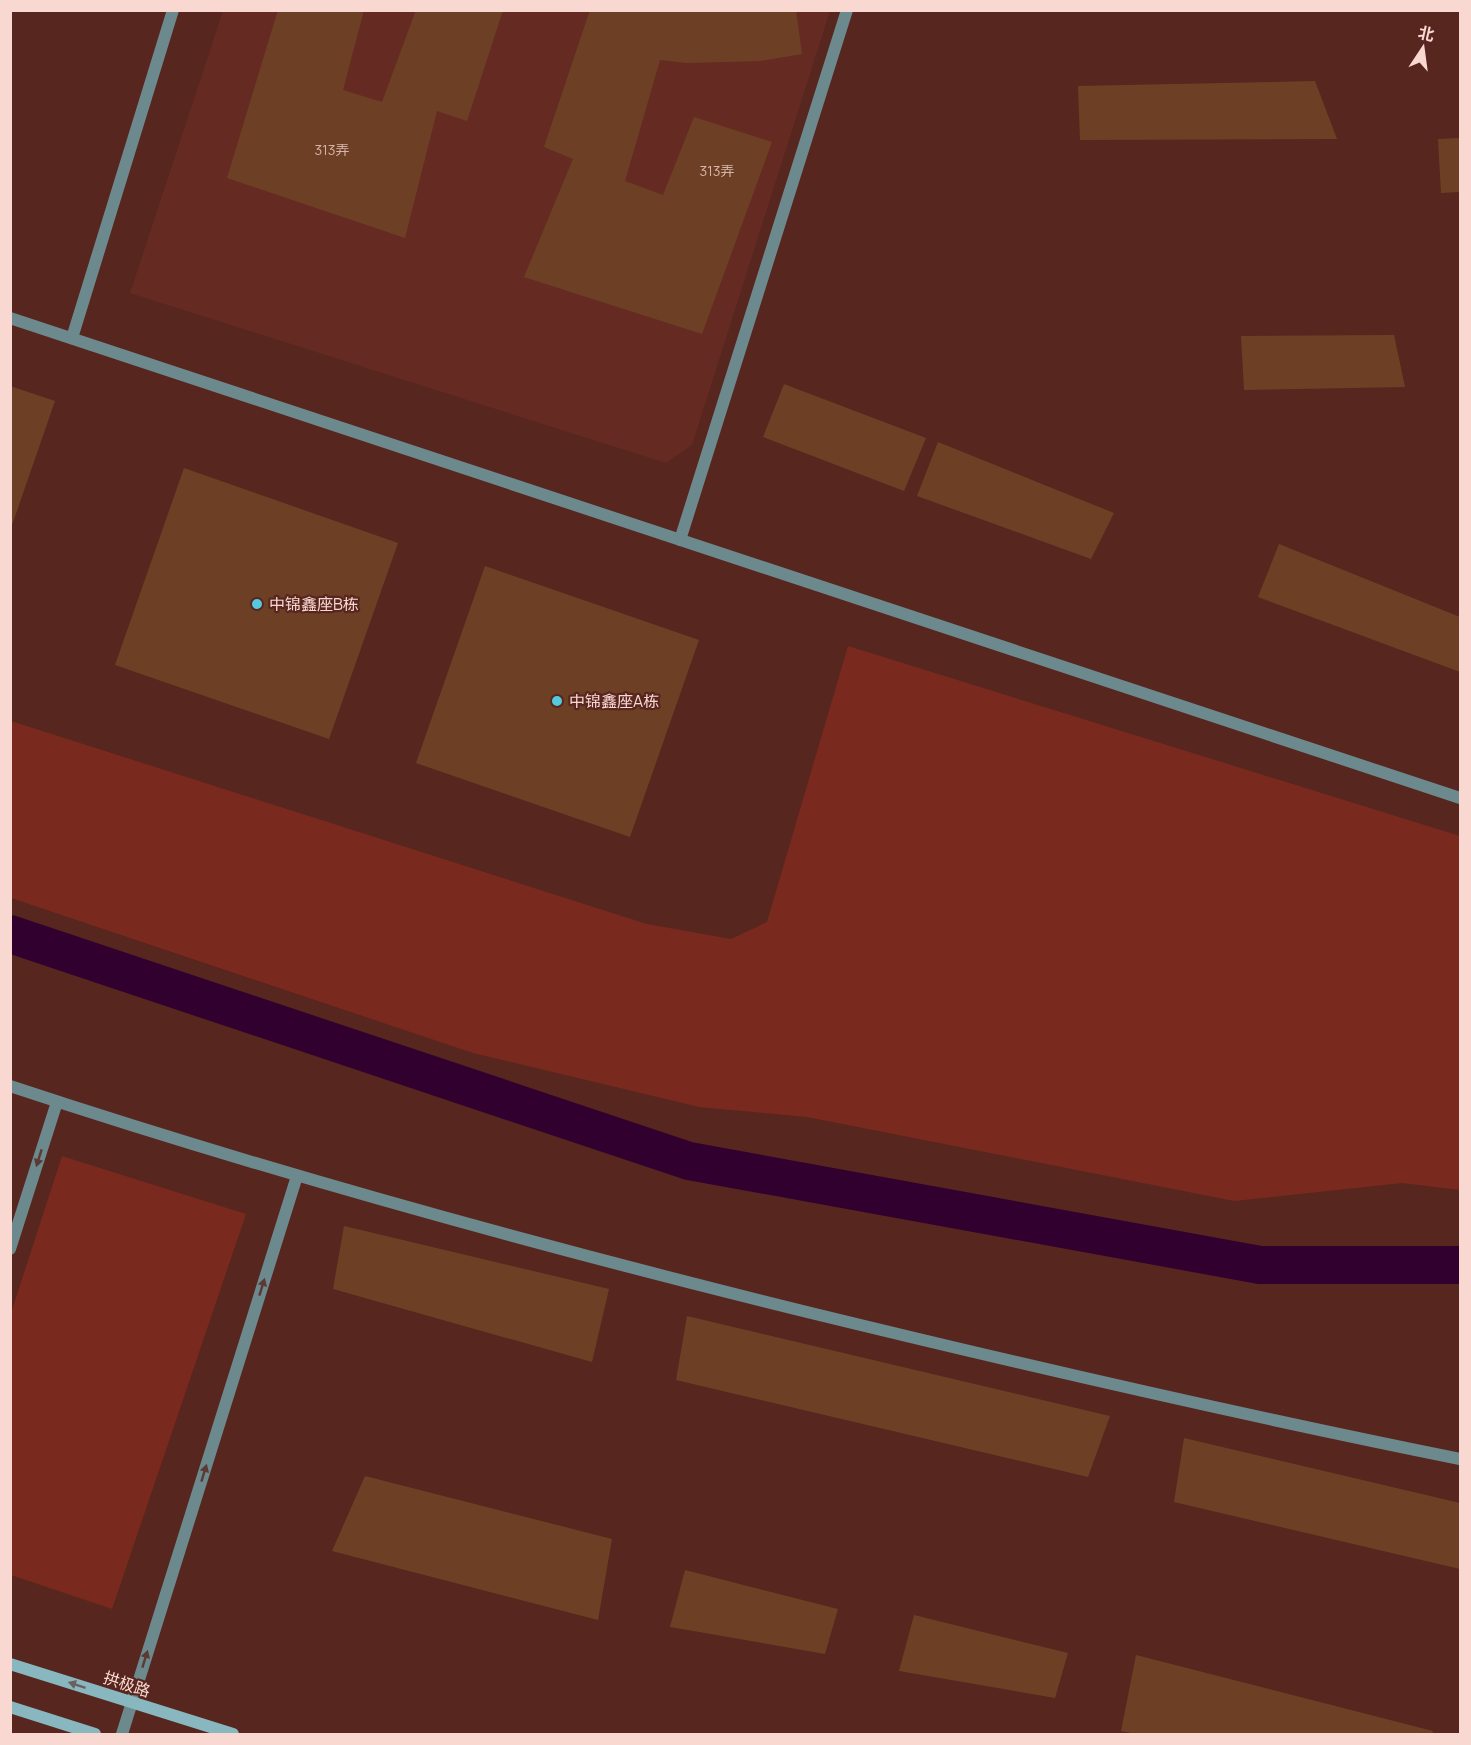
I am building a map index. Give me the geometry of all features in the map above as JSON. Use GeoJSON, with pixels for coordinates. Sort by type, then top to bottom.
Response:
{"type":"FeatureCollection","features":[{"type":"Feature","properties":{"kind":"main road","name":"拱极路"},"geometry":{"type":"LineString","coordinates":[[11,1667],[233,1734]]}},
{"type":"Feature","properties":{"kind":"main road"},"geometry":{"type":"LineString","coordinates":[[10,1707],[95,1734]]}},
{"type":"Feature","properties":{"kind":"street"},"geometry":{"type":"LineString","coordinates":[[72,338],[173,10]]}},
{"type":"Feature","properties":{"kind":"street"},"geometry":{"type":"LineString","coordinates":[[680,540],[848,10]]}},
{"type":"Feature","properties":{"kind":"street"},"geometry":{"type":"LineString","coordinates":[[10,318],[1461,798]]}},
{"type":"Feature","properties":{"kind":"street"},"geometry":{"type":"LineString","coordinates":[[10,1086],[297,1176],[504,1234],[938,1344],[1189,1402],[1461,1459]]}},
{"type":"Feature","properties":{"kind":"street"},"geometry":{"type":"LineString","coordinates":[[10,1249],[57,1102]]}},
{"type":"Feature","properties":{"kind":"street"},"geometry":{"type":"LineString","coordinates":[[122,1734],[297,1176]]}},
{"type":"Feature","properties":{"kind":"shaded area"},"geometry":{"type":"Polygon","coordinates":[[[223,11],[830,11],[692,445],[666,463],[130,293],[223,11]]]}},
{"type":"Feature","properties":{"kind":"shaded area"},"geometry":{"type":"Polygon","coordinates":[[[848,646],[1460,836],[1460,1190],[1402,1183],[1234,1201],[807,1117],[699,1107],[473,1053],[11,898],[11,721],[647,924],[731,939],[767,922],[848,646]]]}},
{"type":"Feature","properties":{"kind":"shaded area"},"geometry":{"type":"Polygon","coordinates":[[[62,1156],[246,1214],[112,1609],[11,1575],[11,1313],[62,1156]]]}},
{"type":"Feature","properties":{"kind":"building"},"geometry":{"type":"Polygon","coordinates":[[[278,10],[364,10],[343,90],[382,102],[416,10],[503,10],[467,121],[437,111],[405,238],[227,178],[278,10]]]}},
{"type":"Feature","properties":{"kind":"building"},"geometry":{"type":"Polygon","coordinates":[[[590,10],[796,10],[802,54],[760,61],[687,63],[660,60],[625,181],[663,195],[694,117],[772,142],[702,334],[524,277],[573,159],[544,147],[590,10]]]}},
{"type":"Feature","properties":{"kind":"building"},"geometry":{"type":"Polygon","coordinates":[[[1315,81],[1337,139],[1080,140],[1078,86],[1315,81]]]}},
{"type":"Feature","properties":{"kind":"building"},"geometry":{"type":"Polygon","coordinates":[[[1460,138],[1460,192],[1441,193],[1438,139],[1460,138]]]}},
{"type":"Feature","properties":{"kind":"building"},"geometry":{"type":"Polygon","coordinates":[[[1394,335],[1405,387],[1244,390],[1241,336],[1394,335]]]}},
{"type":"Feature","properties":{"kind":"building"},"geometry":{"type":"Polygon","coordinates":[[[784,384],[926,438],[904,491],[763,437],[784,384]]]}},
{"type":"Feature","properties":{"kind":"building"},"geometry":{"type":"Polygon","coordinates":[[[10,386],[55,401],[11,528],[10,528],[10,386]]]}},
{"type":"Feature","properties":{"kind":"building"},"geometry":{"type":"Polygon","coordinates":[[[938,442],[1114,513],[1091,559],[917,496],[938,442]]]}},
{"type":"Feature","properties":{"kind":"building","name":"中锦鑫座B栋"},"geometry":{"type":"Polygon","coordinates":[[[184,468],[398,543],[329,739],[115,665],[184,468]]]}},
{"type":"Feature","properties":{"kind":"building"},"geometry":{"type":"Polygon","coordinates":[[[1279,544],[1460,617],[1460,672],[1258,597],[1279,544]]]}},
{"type":"Feature","properties":{"kind":"building","name":"中锦鑫座A栋"},"geometry":{"type":"Polygon","coordinates":[[[485,566],[699,640],[630,837],[416,763],[485,566]]]}},
{"type":"Feature","properties":{"kind":"building"},"geometry":{"type":"Polygon","coordinates":[[[344,1226],[609,1289],[592,1362],[333,1289],[344,1226]]]}},
{"type":"Feature","properties":{"kind":"building"},"geometry":{"type":"Polygon","coordinates":[[[687,1316],[1110,1416],[1088,1477],[676,1380],[687,1316]]]}},
{"type":"Feature","properties":{"kind":"building"},"geometry":{"type":"Polygon","coordinates":[[[1184,1438],[1460,1503],[1460,1569],[1174,1502],[1184,1438]]]}},
{"type":"Feature","properties":{"kind":"building"},"geometry":{"type":"Polygon","coordinates":[[[365,1476],[612,1539],[598,1620],[332,1551],[365,1476]]]}},
{"type":"Feature","properties":{"kind":"building"},"geometry":{"type":"Polygon","coordinates":[[[685,1570],[838,1609],[825,1654],[670,1627],[685,1570]]]}},
{"type":"Feature","properties":{"kind":"building"},"geometry":{"type":"Polygon","coordinates":[[[914,1615],[1068,1653],[1055,1698],[899,1671],[914,1615]]]}},
{"type":"Feature","properties":{"kind":"building"},"geometry":{"type":"Polygon","coordinates":[[[1136,1655],[1433,1731],[1432,1734],[1136,1734],[1121,1731],[1136,1655]]]}},
{"type":"Feature","properties":{"kind":"waterway"},"geometry":{"type":"LineString","coordinates":[[10,934],[689,1161],[1260,1265],[1460,1265]]}},
{"type":"Feature","properties":{"kind":"place","name":"中锦鑫座B栋"},"geometry":{"type":"Point","coordinates":[257,604]}},
{"type":"Feature","properties":{"kind":"place","name":"中锦鑫座A栋"},"geometry":{"type":"Point","coordinates":[557,701]}}]}
